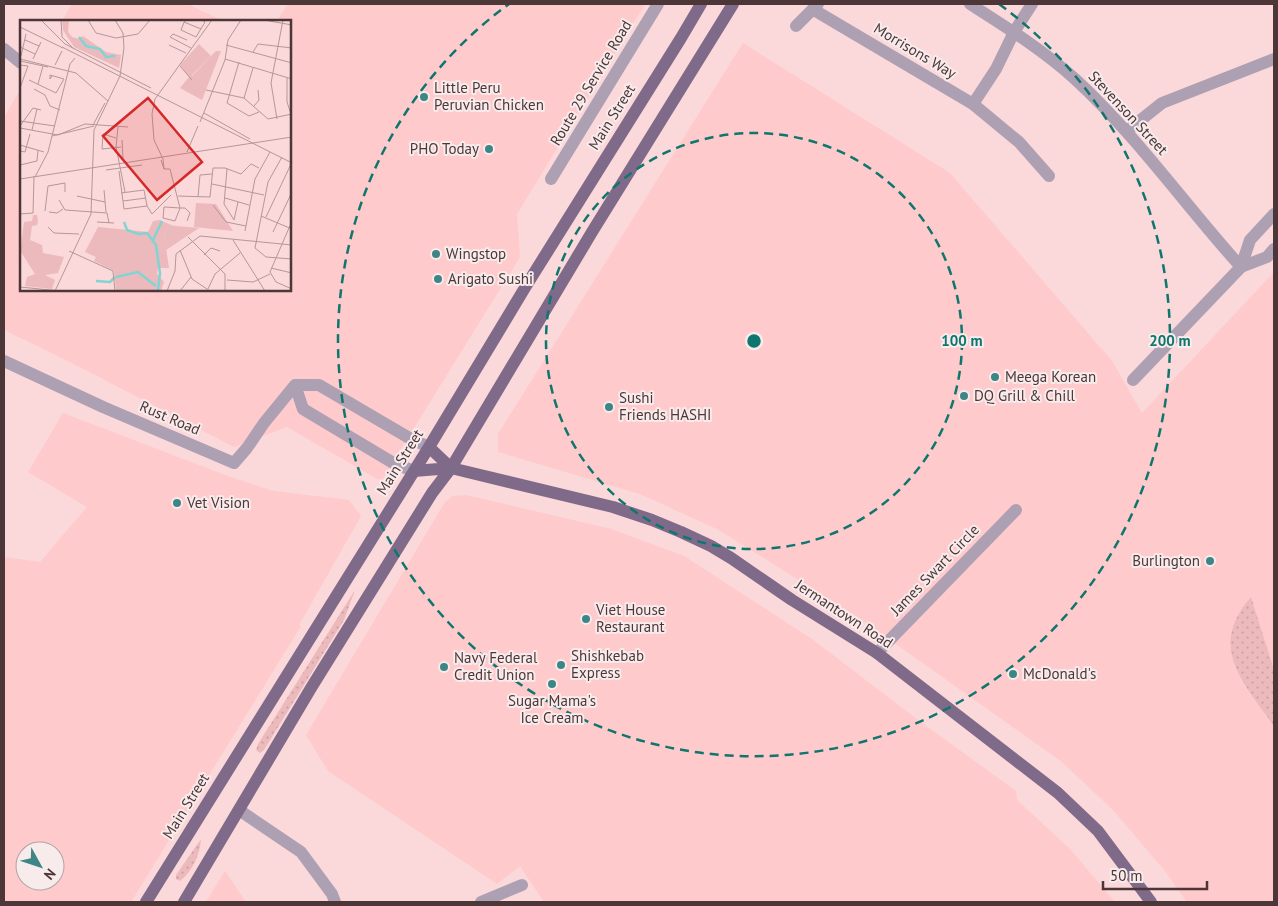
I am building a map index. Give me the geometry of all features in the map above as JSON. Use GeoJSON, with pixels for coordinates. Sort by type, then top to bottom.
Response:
{"type":"FeatureCollection","features":[{"type":"Feature","properties":{"kind":"main road","name":"Main Street"},"geometry":{"type":"LineString","coordinates":[[146,902],[429,447],[526,286],[701,4]]}},
{"type":"Feature","properties":{"kind":"main road"},"geometry":{"type":"LineString","coordinates":[[184,902],[330,658],[432,492],[451,468],[733,4]]}},
{"type":"Feature","properties":{"kind":"main road"},"geometry":{"type":"LineString","coordinates":[[429,447],[451,468]]}},
{"type":"Feature","properties":{"kind":"main road","name":"Jermantown Road"},"geometry":{"type":"LineString","coordinates":[[414,470],[451,468],[613,507],[652,520],[711,546],[792,600],[877,653],[1058,793],[1078,810],[1098,832],[1151,902]]}},
{"type":"Feature","properties":{"kind":"street","name":"Route 29 Service Road"},"geometry":{"type":"LineString","coordinates":[[551,179],[658,4]]}},
{"type":"Feature","properties":{"kind":"street","name":"Stevenson Street"},"geometry":{"type":"LineString","coordinates":[[970,4],[1014,32],[1069,74],[1127,131],[1241,267]]}},
{"type":"Feature","properties":{"kind":"street"},"geometry":{"type":"LineString","coordinates":[[973,104],[996,69],[1014,32],[1032,4]]}},
{"type":"Feature","properties":{"kind":"street"},"geometry":{"type":"LineString","coordinates":[[796,26],[816,7]]}},
{"type":"Feature","properties":{"kind":"street","name":"Morrisons Way"},"geometry":{"type":"LineString","coordinates":[[816,7],[973,104],[1019,142],[1049,176]]}},
{"type":"Feature","properties":{"kind":"street"},"geometry":{"type":"LineString","coordinates":[[4,49],[20,62]]}},
{"type":"Feature","properties":{"kind":"street"},"geometry":{"type":"LineString","coordinates":[[1127,131],[1162,103],[1274,59]]}},
{"type":"Feature","properties":{"kind":"street"},"geometry":{"type":"LineString","coordinates":[[1241,267],[1250,240],[1274,214]]}},
{"type":"Feature","properties":{"kind":"street"},"geometry":{"type":"LineString","coordinates":[[1133,380],[1241,267],[1267,257],[1274,249]]}},
{"type":"Feature","properties":{"kind":"street","name":"Rust Road"},"geometry":{"type":"LineString","coordinates":[[4,361],[95,404],[234,463],[295,385]]}},
{"type":"Feature","properties":{"kind":"street"},"geometry":{"type":"LineString","coordinates":[[414,470],[395,464],[304,409],[295,385],[319,385],[412,440],[429,447]]}},
{"type":"Feature","properties":{"kind":"street","name":"James Swart Circle"},"geometry":{"type":"LineString","coordinates":[[877,653],[1016,510]]}},
{"type":"Feature","properties":{"kind":"street"},"geometry":{"type":"LineString","coordinates":[[239,810],[301,852],[332,894],[335,902]]}},
{"type":"Feature","properties":{"kind":"street"},"geometry":{"type":"LineString","coordinates":[[481,902],[522,885]]}},
{"type":"Feature","properties":{"kind":"shaded area"},"geometry":{"type":"Polygon","coordinates":[[[72,4],[188,4],[221,20],[63,20],[72,4]]]}},
{"type":"Feature","properties":{"kind":"shaded area"},"geometry":{"type":"Polygon","coordinates":[[[288,4],[645,4],[517,214],[520,257],[381,481],[287,427],[234,447],[4,330],[4,118],[20,90],[20,291],[291,291],[291,20],[278,20],[288,4]]]}},
{"type":"Feature","properties":{"kind":"shaded area"},"geometry":{"type":"Polygon","coordinates":[[[743,43],[950,173],[1112,361],[1142,413],[1274,272],[1274,902],[1187,902],[1165,871],[1114,811],[1062,762],[862,620],[719,530],[640,494],[498,452],[498,434],[743,43]]]}},
{"type":"Feature","properties":{"kind":"shaded area"},"geometry":{"type":"Polygon","coordinates":[[[63,413],[233,478],[274,491],[349,500],[361,516],[299,625],[301,626],[131,902],[4,902],[4,557],[40,562],[87,507],[28,472],[63,413]]]}},
{"type":"Feature","properties":{"kind":"shaded area"},"geometry":{"type":"Polygon","coordinates":[[[466,495],[611,529],[684,556],[812,639],[918,720],[1016,791],[1017,800],[1069,848],[1115,902],[544,902],[520,866],[497,884],[328,771],[306,735],[445,502],[453,496],[466,495]]]}},
{"type":"Feature","properties":{"kind":"shaded area"},"geometry":{"type":"Polygon","coordinates":[[[355,590],[344,620],[264,750],[260,753],[256,750],[258,744],[355,590]]]}},
{"type":"Feature","properties":{"kind":"shaded area"},"geometry":{"type":"Polygon","coordinates":[[[1251,597],[1274,670],[1274,726],[1241,679],[1234,664],[1231,648],[1232,632],[1238,615],[1251,597]]]}},
{"type":"Feature","properties":{"kind":"shaded area"},"geometry":{"type":"Polygon","coordinates":[[[201,839],[192,867],[180,881],[176,879],[176,875],[201,839]]]}},
{"type":"Feature","properties":{"kind":"shaded area"},"geometry":{"type":"Polygon","coordinates":[[[225,871],[246,902],[206,902],[225,871]]]}},
{"type":"Feature","properties":{"kind":"place","name":"Little Peru Peruvian Chicken"},"geometry":{"type":"Point","coordinates":[424,97]}},
{"type":"Feature","properties":{"kind":"place","name":"PHO Today"},"geometry":{"type":"Point","coordinates":[489,149]}},
{"type":"Feature","properties":{"kind":"place","name":"Wingstop"},"geometry":{"type":"Point","coordinates":[436,254]}},
{"type":"Feature","properties":{"kind":"place","name":"Arigato Sushi"},"geometry":{"type":"Point","coordinates":[438,279]}},
{"type":"Feature","properties":{"kind":"place","name":"Meega Korean"},"geometry":{"type":"Point","coordinates":[995,377]}},
{"type":"Feature","properties":{"kind":"place","name":"DQ Grill & Chill"},"geometry":{"type":"Point","coordinates":[964,396]}},
{"type":"Feature","properties":{"kind":"place","name":"Sushi Friends HASHI"},"geometry":{"type":"Point","coordinates":[609,407]}},
{"type":"Feature","properties":{"kind":"place","name":"Vet Vision"},"geometry":{"type":"Point","coordinates":[177,503]}},
{"type":"Feature","properties":{"kind":"place","name":"Burlington"},"geometry":{"type":"Point","coordinates":[1210,561]}},
{"type":"Feature","properties":{"kind":"place","name":"Viet House Restaurant"},"geometry":{"type":"Point","coordinates":[586,619]}},
{"type":"Feature","properties":{"kind":"place","name":"Shishkebab Express"},"geometry":{"type":"Point","coordinates":[561,665]}},
{"type":"Feature","properties":{"kind":"place","name":"Navy Federal Credit Union"},"geometry":{"type":"Point","coordinates":[444,667]}},
{"type":"Feature","properties":{"kind":"place","name":"McDonald's"},"geometry":{"type":"Point","coordinates":[1013,674]}},
{"type":"Feature","properties":{"kind":"place","name":"Sugar Mama's Ice Cream"},"geometry":{"type":"Point","coordinates":[552,684]}}]}
